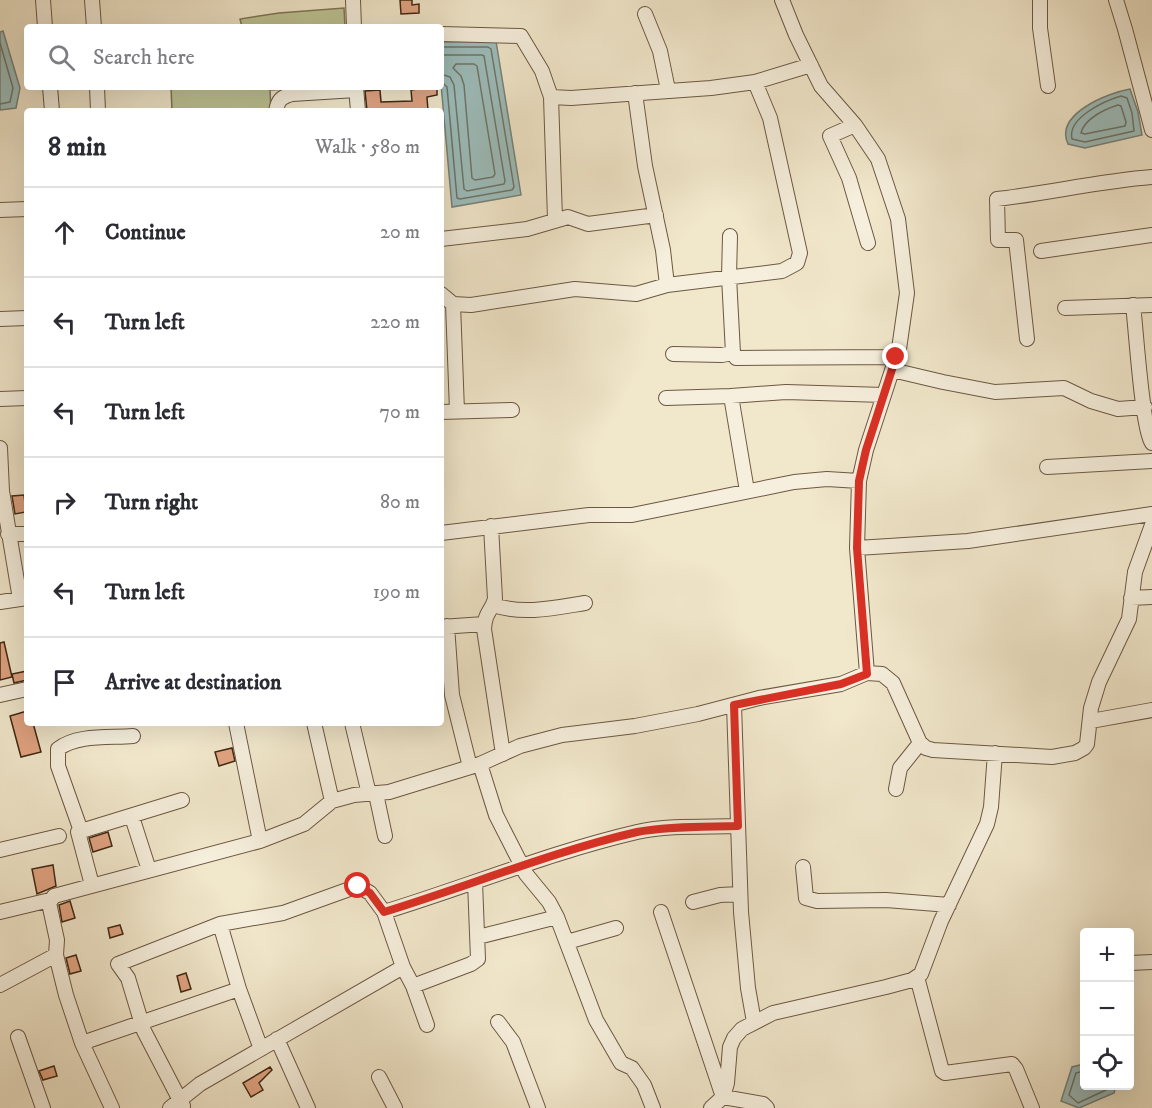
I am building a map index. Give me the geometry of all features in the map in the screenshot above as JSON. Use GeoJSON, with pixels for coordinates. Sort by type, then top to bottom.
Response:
{"type":"FeatureCollection","features":[{"type":"Feature","properties":{"kind":"street"},"geometry":{"type":"LineString","coordinates":[[43,0],[45,24]]}},
{"type":"Feature","properties":{"kind":"street"},"geometry":{"type":"LineString","coordinates":[[92,0],[94,24]]}},
{"type":"Feature","properties":{"kind":"street"},"geometry":{"type":"LineString","coordinates":[[353,0],[354,24]]}},
{"type":"Feature","properties":{"kind":"street"},"geometry":{"type":"LineString","coordinates":[[782,0],[821,86],[855,125],[878,159],[898,219],[907,294],[899,349],[866,450],[859,481],[857,548],[867,674]]}},
{"type":"Feature","properties":{"kind":"street"},"geometry":{"type":"LineString","coordinates":[[1040,0],[1040,28],[1048,86]]}},
{"type":"Feature","properties":{"kind":"street"},"geometry":{"type":"LineString","coordinates":[[1116,0],[1152,130]]}},
{"type":"Feature","properties":{"kind":"street"},"geometry":{"type":"LineString","coordinates":[[645,14],[660,51],[668,90]]}},
{"type":"Feature","properties":{"kind":"street"},"geometry":{"type":"LineString","coordinates":[[444,34],[521,36],[542,71],[551,97],[555,219]]}},
{"type":"Feature","properties":{"kind":"street"},"geometry":{"type":"LineString","coordinates":[[551,97],[571,98],[711,88],[755,82],[811,65]]}},
{"type":"Feature","properties":{"kind":"street"},"geometry":{"type":"LineString","coordinates":[[444,296],[453,304],[471,305],[575,289],[636,294],[667,285],[772,273],[791,268],[797,263],[800,253],[770,118],[755,82]]}},
{"type":"Feature","properties":{"kind":"street"},"geometry":{"type":"LineString","coordinates":[[50,90],[52,108]]}},
{"type":"Feature","properties":{"kind":"street"},"geometry":{"type":"LineString","coordinates":[[97,90],[98,108]]}},
{"type":"Feature","properties":{"kind":"street"},"geometry":{"type":"LineString","coordinates":[[277,108],[278,101],[283,97],[347,90]]}},
{"type":"Feature","properties":{"kind":"street"},"geometry":{"type":"LineString","coordinates":[[356,90],[358,108]]}},
{"type":"Feature","properties":{"kind":"street"},"geometry":{"type":"LineString","coordinates":[[635,93],[645,166],[663,250],[667,285]]}},
{"type":"Feature","properties":{"kind":"street"},"geometry":{"type":"LineString","coordinates":[[855,125],[830,136],[849,178],[868,243]]}},
{"type":"Feature","properties":{"kind":"street"},"geometry":{"type":"LineString","coordinates":[[1027,339],[1016,240],[998,240],[997,199],[1152,177]]}},
{"type":"Feature","properties":{"kind":"street"},"geometry":{"type":"LineString","coordinates":[[0,210],[24,209]]}},
{"type":"Feature","properties":{"kind":"street"},"geometry":{"type":"LineString","coordinates":[[444,239],[527,229],[568,217],[588,224],[656,215]]}},
{"type":"Feature","properties":{"kind":"street"},"geometry":{"type":"LineString","coordinates":[[1041,251],[1152,235]]}},
{"type":"Feature","properties":{"kind":"street"},"geometry":{"type":"LineString","coordinates":[[730,236],[729,277],[733,353],[736,358],[894,364],[943,382],[995,392],[1064,388],[1091,401],[1118,409],[1144,407]]}},
{"type":"Feature","properties":{"kind":"street"},"geometry":{"type":"LineString","coordinates":[[453,304],[457,411]]}},
{"type":"Feature","properties":{"kind":"street"},"geometry":{"type":"LineString","coordinates":[[1133,305],[1144,407],[1149,438],[1152,442]]}},
{"type":"Feature","properties":{"kind":"street"},"geometry":{"type":"LineString","coordinates":[[1065,308],[1152,305]]}},
{"type":"Feature","properties":{"kind":"street"},"geometry":{"type":"LineString","coordinates":[[0,319],[24,318]]}},
{"type":"Feature","properties":{"kind":"street"},"geometry":{"type":"LineString","coordinates":[[673,354],[722,355],[733,353]]}},
{"type":"Feature","properties":{"kind":"street"},"geometry":{"type":"LineString","coordinates":[[666,398],[786,392],[884,395]]}},
{"type":"Feature","properties":{"kind":"street"},"geometry":{"type":"LineString","coordinates":[[731,396],[747,491]]}},
{"type":"Feature","properties":{"kind":"street"},"geometry":{"type":"LineString","coordinates":[[0,399],[24,398]]}},
{"type":"Feature","properties":{"kind":"street"},"geometry":{"type":"LineString","coordinates":[[444,412],[512,410]]}},
{"type":"Feature","properties":{"kind":"street"},"geometry":{"type":"LineString","coordinates":[[0,448],[2,491],[8,534],[24,598],[0,602]]}},
{"type":"Feature","properties":{"kind":"street"},"geometry":{"type":"LineString","coordinates":[[1047,467],[1152,461]]}},
{"type":"Feature","properties":{"kind":"street"},"geometry":{"type":"LineString","coordinates":[[444,532],[589,515],[632,515],[794,482],[827,479],[859,481]]}},
{"type":"Feature","properties":{"kind":"street"},"geometry":{"type":"LineString","coordinates":[[857,548],[969,542],[1152,514]]}},
{"type":"Feature","properties":{"kind":"street"},"geometry":{"type":"LineString","coordinates":[[0,912],[50,900],[54,896],[92,885],[260,841],[304,824],[332,801],[354,795],[389,792],[475,766],[520,746],[562,735],[635,726],[841,684],[867,674],[882,675],[893,683],[920,743],[926,748],[1052,757],[1075,753],[1087,744],[1091,708],[1099,682],[1129,619],[1138,560],[1152,525]]}},
{"type":"Feature","properties":{"kind":"street"},"geometry":{"type":"LineString","coordinates":[[491,526],[495,599],[485,616],[484,624],[503,754]]}},
{"type":"Feature","properties":{"kind":"street"},"geometry":{"type":"LineString","coordinates":[[8,534],[24,534]]}},
{"type":"Feature","properties":{"kind":"street"},"geometry":{"type":"LineString","coordinates":[[1131,598],[1152,597]]}},
{"type":"Feature","properties":{"kind":"street"},"geometry":{"type":"LineString","coordinates":[[493,605],[524,611],[585,603]]}},
{"type":"Feature","properties":{"kind":"street"},"geometry":{"type":"LineString","coordinates":[[484,624],[444,627],[452,695],[475,766],[521,866],[549,902],[557,918],[596,1020],[621,1063],[632,1068],[644,1084],[653,1108]]}},
{"type":"Feature","properties":{"kind":"street"},"geometry":{"type":"LineString","coordinates":[[0,695],[24,690]]}},
{"type":"Feature","properties":{"kind":"street"},"geometry":{"type":"LineString","coordinates":[[734,705],[740,894],[748,988],[754,1022]]}},
{"type":"Feature","properties":{"kind":"street"},"geometry":{"type":"LineString","coordinates":[[1090,722],[1152,710]]}},
{"type":"Feature","properties":{"kind":"street"},"geometry":{"type":"LineString","coordinates":[[237,726],[260,841]]}},
{"type":"Feature","properties":{"kind":"street"},"geometry":{"type":"LineString","coordinates":[[315,726],[332,801]]}},
{"type":"Feature","properties":{"kind":"street"},"geometry":{"type":"LineString","coordinates":[[353,726],[385,836]]}},
{"type":"Feature","properties":{"kind":"street"},"geometry":{"type":"LineString","coordinates":[[81,831],[58,766],[58,749],[64,744],[78,740],[133,736]]}},
{"type":"Feature","properties":{"kind":"street"},"geometry":{"type":"LineString","coordinates":[[896,789],[900,768],[920,743]]}},
{"type":"Feature","properties":{"kind":"street"},"geometry":{"type":"LineString","coordinates":[[732,1101],[727,1083],[730,1047],[742,1029],[773,1013],[886,987],[912,980],[921,974],[941,921],[987,824],[991,807],[995,753]]}},
{"type":"Feature","properties":{"kind":"street"},"geometry":{"type":"LineString","coordinates":[[92,885],[78,832],[182,800]]}},
{"type":"Feature","properties":{"kind":"street"},"geometry":{"type":"LineString","coordinates":[[132,817],[149,870]]}},
{"type":"Feature","properties":{"kind":"street"},"geometry":{"type":"LineString","coordinates":[[384,912],[521,866],[639,832],[738,826]]}},
{"type":"Feature","properties":{"kind":"street"},"geometry":{"type":"LineString","coordinates":[[0,850],[59,836]]}},
{"type":"Feature","properties":{"kind":"street"},"geometry":{"type":"LineString","coordinates":[[803,867],[806,898],[817,901],[886,900],[949,905]]}},
{"type":"Feature","properties":{"kind":"street"},"geometry":{"type":"LineString","coordinates":[[413,986],[471,964],[478,958],[475,882]]}},
{"type":"Feature","properties":{"kind":"street"},"geometry":{"type":"LineString","coordinates":[[403,967],[200,1084],[178,1106],[144,1031],[128,978],[118,964],[220,924],[283,912],[358,886],[370,893],[384,912],[403,967],[413,986],[427,1025]]}},
{"type":"Feature","properties":{"kind":"street"},"geometry":{"type":"LineString","coordinates":[[693,902],[720,895],[740,894]]}},
{"type":"Feature","properties":{"kind":"street"},"geometry":{"type":"LineString","coordinates":[[50,900],[49,908],[57,940],[56,955],[66,995],[82,1043],[112,1108]]}},
{"type":"Feature","properties":{"kind":"street"},"geometry":{"type":"LineString","coordinates":[[661,912],[732,1101]]}},
{"type":"Feature","properties":{"kind":"street"},"geometry":{"type":"LineString","coordinates":[[478,937],[557,918]]}},
{"type":"Feature","properties":{"kind":"street"},"geometry":{"type":"LineString","coordinates":[[220,924],[239,989],[261,1049]]}},
{"type":"Feature","properties":{"kind":"street"},"geometry":{"type":"LineString","coordinates":[[567,942],[616,928]]}},
{"type":"Feature","properties":{"kind":"street"},"geometry":{"type":"LineString","coordinates":[[0,985],[56,955]]}},
{"type":"Feature","properties":{"kind":"street"},"geometry":{"type":"LineString","coordinates":[[1134,963],[1152,962]]}},
{"type":"Feature","properties":{"kind":"street"},"geometry":{"type":"LineString","coordinates":[[917,976],[942,1071],[945,1073],[1012,1064],[1032,1108]]}},
{"type":"Feature","properties":{"kind":"street"},"geometry":{"type":"LineString","coordinates":[[82,1043],[239,989]]}},
{"type":"Feature","properties":{"kind":"street"},"geometry":{"type":"LineString","coordinates":[[498,1022],[513,1042],[538,1108]]}},
{"type":"Feature","properties":{"kind":"street"},"geometry":{"type":"LineString","coordinates":[[18,1037],[43,1108]]}},
{"type":"Feature","properties":{"kind":"street"},"geometry":{"type":"LineString","coordinates":[[277,1039],[308,1108]]}},
{"type":"Feature","properties":{"kind":"street"},"geometry":{"type":"LineString","coordinates":[[379,1077],[392,1107]]}},
{"type":"Feature","properties":{"kind":"street"},"geometry":{"type":"LineString","coordinates":[[711,1108],[732,1101],[763,1104],[767,1108]]}},
{"type":"Feature","properties":{"kind":"green space"},"geometry":{"type":"Polygon","coordinates":[[[344,8],[345,24],[241,24],[240,19],[279,13],[344,8]]]}},
{"type":"Feature","properties":{"kind":"green space"},"geometry":{"type":"Polygon","coordinates":[[[171,90],[270,90],[271,108],[172,108],[171,90]]]}},
{"type":"Feature","properties":{"kind":"water"},"geometry":{"type":"Polygon","coordinates":[[[3,31],[20,88],[16,108],[0,110],[0,32],[3,31]]]}},
{"type":"Feature","properties":{"kind":"water"},"geometry":{"type":"Polygon","coordinates":[[[496,41],[521,195],[452,207],[442,90],[444,90],[444,42],[496,41]]]}},
{"type":"Feature","properties":{"kind":"water"},"geometry":{"type":"Polygon","coordinates":[[[1130,89],[1138,112],[1142,135],[1085,148],[1068,144],[1066,133],[1069,123],[1076,114],[1097,100],[1130,89]]]}},
{"type":"Feature","properties":{"kind":"water"},"geometry":{"type":"Polygon","coordinates":[[[1080,1065],[1080,1090],[1115,1090],[1114,1093],[1079,1108],[1061,1101],[1072,1067],[1080,1065]]]}},
{"type":"Feature","properties":{"kind":"building"},"geometry":{"type":"Polygon","coordinates":[[[400,0],[412,0],[412,5],[419,4],[419,13],[401,14],[400,0]]]}},
{"type":"Feature","properties":{"kind":"building"},"geometry":{"type":"Polygon","coordinates":[[[380,90],[381,102],[412,101],[411,90],[437,90],[437,95],[427,97],[428,108],[367,108],[365,91],[380,90]]]}},
{"type":"Feature","properties":{"kind":"building"},"geometry":{"type":"Polygon","coordinates":[[[24,495],[24,512],[15,514],[12,496],[24,495]]]}},
{"type":"Feature","properties":{"kind":"building"},"geometry":{"type":"Polygon","coordinates":[[[4,642],[12,677],[0,680],[0,643],[4,642]]]}},
{"type":"Feature","properties":{"kind":"building"},"geometry":{"type":"Polygon","coordinates":[[[24,672],[24,681],[14,683],[12,674],[24,672]]]}},
{"type":"Feature","properties":{"kind":"building"},"geometry":{"type":"Polygon","coordinates":[[[24,712],[24,726],[34,726],[41,752],[21,757],[10,716],[24,712]]]}},
{"type":"Feature","properties":{"kind":"building"},"geometry":{"type":"Polygon","coordinates":[[[232,748],[235,761],[219,766],[215,752],[232,748]]]}},
{"type":"Feature","properties":{"kind":"building"},"geometry":{"type":"Polygon","coordinates":[[[108,832],[112,846],[93,852],[89,838],[108,832]]]}},
{"type":"Feature","properties":{"kind":"building"},"geometry":{"type":"Polygon","coordinates":[[[53,865],[56,886],[37,894],[32,869],[53,865]]]}},
{"type":"Feature","properties":{"kind":"building"},"geometry":{"type":"Polygon","coordinates":[[[70,901],[75,918],[62,922],[59,905],[70,901]]]}},
{"type":"Feature","properties":{"kind":"building"},"geometry":{"type":"Polygon","coordinates":[[[120,925],[123,934],[110,938],[108,928],[120,925]]]}},
{"type":"Feature","properties":{"kind":"building"},"geometry":{"type":"Polygon","coordinates":[[[76,955],[81,971],[70,974],[66,958],[76,955]]]}},
{"type":"Feature","properties":{"kind":"building"},"geometry":{"type":"Polygon","coordinates":[[[186,973],[191,989],[181,992],[177,976],[186,973]]]}},
{"type":"Feature","properties":{"kind":"building"},"geometry":{"type":"Polygon","coordinates":[[[54,1066],[57,1076],[43,1080],[39,1071],[54,1066]]]}},
{"type":"Feature","properties":{"kind":"building"},"geometry":{"type":"Polygon","coordinates":[[[270,1067],[272,1070],[259,1083],[263,1090],[251,1097],[243,1083],[270,1067]]]}},
{"type":"Feature","properties":{"kind":"route"},"geometry":{"type":"LineString","coordinates":[[358,886],[364,887],[384,912],[521,866],[639,832],[738,826],[734,705],[759,698],[841,684],[867,674],[857,548],[859,481],[866,450],[896,357]]}}]}
